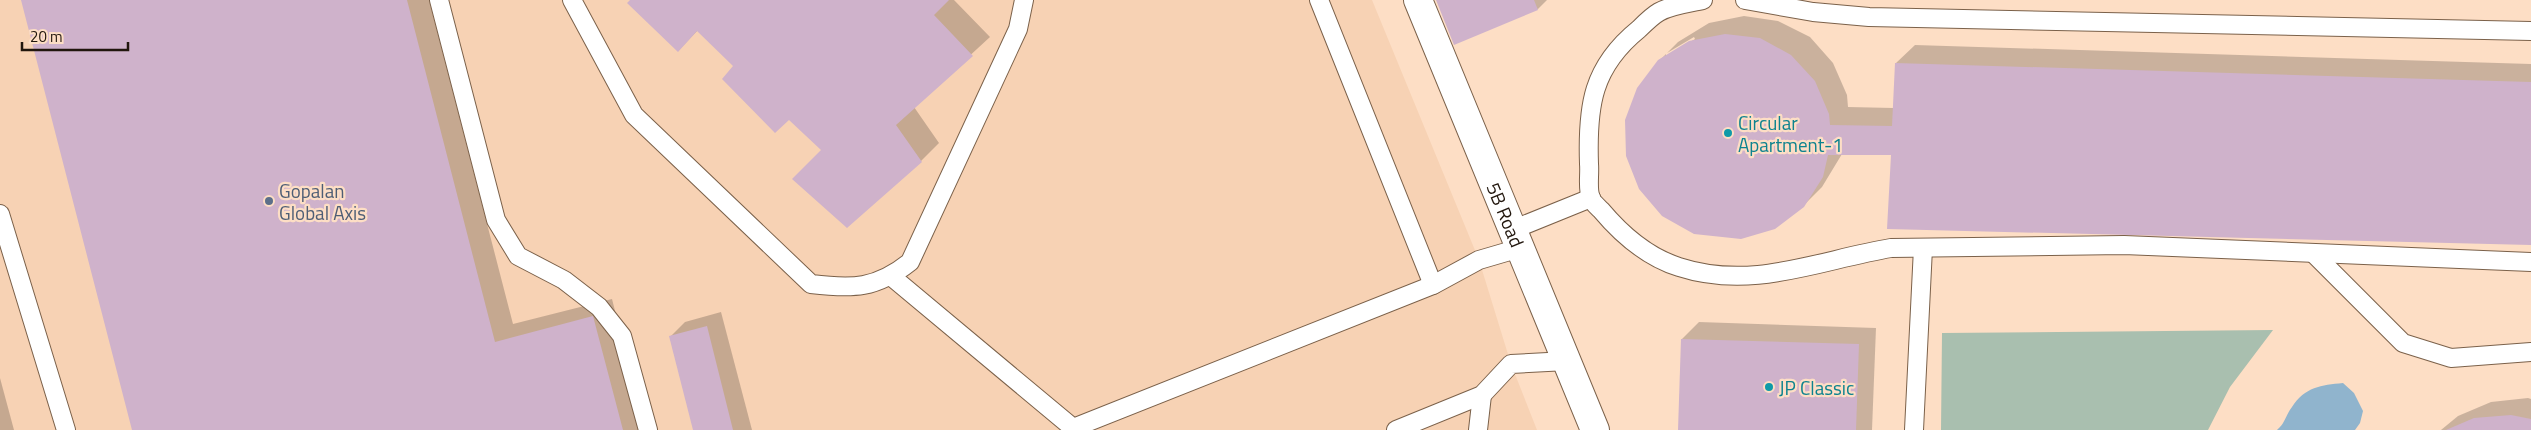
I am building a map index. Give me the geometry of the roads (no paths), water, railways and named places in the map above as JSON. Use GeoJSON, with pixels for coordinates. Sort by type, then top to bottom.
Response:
{"type":"FeatureCollection","features":[{"type":"Feature","properties":{"kind":"street","name":"5B Road"},"geometry":{"type":"LineString","coordinates":[[1418,0],[1595,430]]}},
{"type":"Feature","properties":{"kind":"lane"},"geometry":{"type":"LineString","coordinates":[[439,0],[496,220],[518,256],[571,285],[599,307],[622,336],[648,430]]}},
{"type":"Feature","properties":{"kind":"lane"},"geometry":{"type":"LineString","coordinates":[[572,0],[634,115],[811,284],[843,288],[870,284],[892,277],[910,262],[1018,29],[1024,0]]}},
{"type":"Feature","properties":{"kind":"lane"},"geometry":{"type":"LineString","coordinates":[[1319,0],[1433,285]]}},
{"type":"Feature","properties":{"kind":"lane"},"geometry":{"type":"LineString","coordinates":[[1703,0],[1660,11],[1624,41],[1606,63],[1597,82],[1590,126],[1591,198],[1616,228],[1646,252],[1678,267],[1710,274],[1760,276],[1800,270],[1859,253],[1891,248],[2124,245],[2531,262]]}},
{"type":"Feature","properties":{"kind":"lane"},"geometry":{"type":"LineString","coordinates":[[1745,0],[1813,12],[1869,17],[2531,31]]}},
{"type":"Feature","properties":{"kind":"lane"},"geometry":{"type":"LineString","coordinates":[[892,277],[1073,428],[1433,285],[1591,198]]}},
{"type":"Feature","properties":{"kind":"lane"},"geometry":{"type":"LineString","coordinates":[[0,214],[66,430]]}},
{"type":"Feature","properties":{"kind":"lane"},"geometry":{"type":"LineString","coordinates":[[1914,430],[1923,248]]}},
{"type":"Feature","properties":{"kind":"lane"},"geometry":{"type":"LineString","coordinates":[[2313,253],[2403,343],[2451,358],[2531,352]]}},
{"type":"Feature","properties":{"kind":"lane"},"geometry":{"type":"LineString","coordinates":[[1396,430],[1482,395],[1511,364],[1567,361]]}},
{"type":"Feature","properties":{"kind":"lane"},"geometry":{"type":"LineString","coordinates":[[1478,430],[1482,395]]}},
{"type":"Feature","properties":{"kind":"water"},"geometry":{"type":"Polygon","coordinates":[[[2343,383],[2354,393],[2363,411],[2360,423],[2355,430],[2277,430],[2302,395],[2314,388],[2343,383]]]}},
{"type":"Feature","properties":{"kind":"place","name":"Circular Apartment-1"},"geometry":{"type":"Point","coordinates":[1728,133]}},
{"type":"Feature","properties":{"kind":"place","name":"Gopalan Global Axis"},"geometry":{"type":"Point","coordinates":[269,201]}},
{"type":"Feature","properties":{"kind":"place","name":"JP Classic"},"geometry":{"type":"Point","coordinates":[1769,387]}}]}
